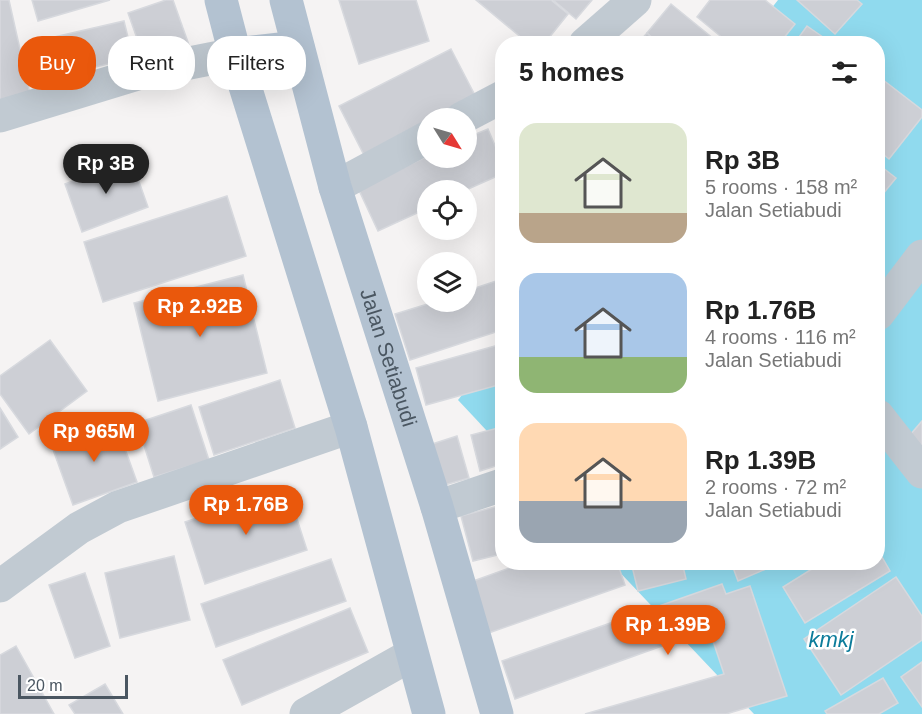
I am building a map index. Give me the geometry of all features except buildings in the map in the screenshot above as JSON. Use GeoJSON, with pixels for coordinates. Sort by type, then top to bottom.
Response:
{"type":"FeatureCollection","features":[{"type":"Feature","properties":{"kind":"main road"},"geometry":{"type":"LineString","coordinates":[[220,0],[230,36]]}},
{"type":"Feature","properties":{"kind":"main road","name":"Jalan Setiabudi"},"geometry":{"type":"LineString","coordinates":[[286,0],[295,36]]}},
{"type":"Feature","properties":{"kind":"main road","name":"Jalan Setiabudi"},"geometry":{"type":"LineString","coordinates":[[306,77],[335,188],[437,507],[496,714]]}},
{"type":"Feature","properties":{"kind":"main road"},"geometry":{"type":"LineString","coordinates":[[246,90],[351,427],[411,655],[429,714]]}},
{"type":"Feature","properties":{"kind":"street"},"geometry":{"type":"LineString","coordinates":[[594,36],[635,0]]}},
{"type":"Feature","properties":{"kind":"street"},"geometry":{"type":"LineString","coordinates":[[0,116],[144,72],[207,60]]}},
{"type":"Feature","properties":{"kind":"street"},"geometry":{"type":"LineString","coordinates":[[477,110],[495,101]]}},
{"type":"Feature","properties":{"kind":"street"},"geometry":{"type":"LineString","coordinates":[[335,188],[417,143]]}},
{"type":"Feature","properties":{"kind":"street"},"geometry":{"type":"LineString","coordinates":[[885,305],[922,256]]}},
{"type":"Feature","properties":{"kind":"street"},"geometry":{"type":"LineString","coordinates":[[885,425],[922,472]]}},
{"type":"Feature","properties":{"kind":"street"},"geometry":{"type":"LineString","coordinates":[[0,586],[79,528],[118,507],[351,427]]}},
{"type":"Feature","properties":{"kind":"street"},"geometry":{"type":"LineString","coordinates":[[437,507],[495,487]]}},
{"type":"Feature","properties":{"kind":"street"},"geometry":{"type":"LineString","coordinates":[[306,714],[411,655]]}},
{"type":"Feature","properties":{"kind":"water","name":"kmkj"},"geometry":{"type":"Polygon","coordinates":[[[778,0],[922,0],[922,714],[754,714],[618,570],[885,570],[885,36],[750,36],[778,0]]]}},
{"type":"Feature","properties":{"kind":"water"},"geometry":{"type":"Polygon","coordinates":[[[495,354],[495,440],[458,400],[495,354]]]}}]}
